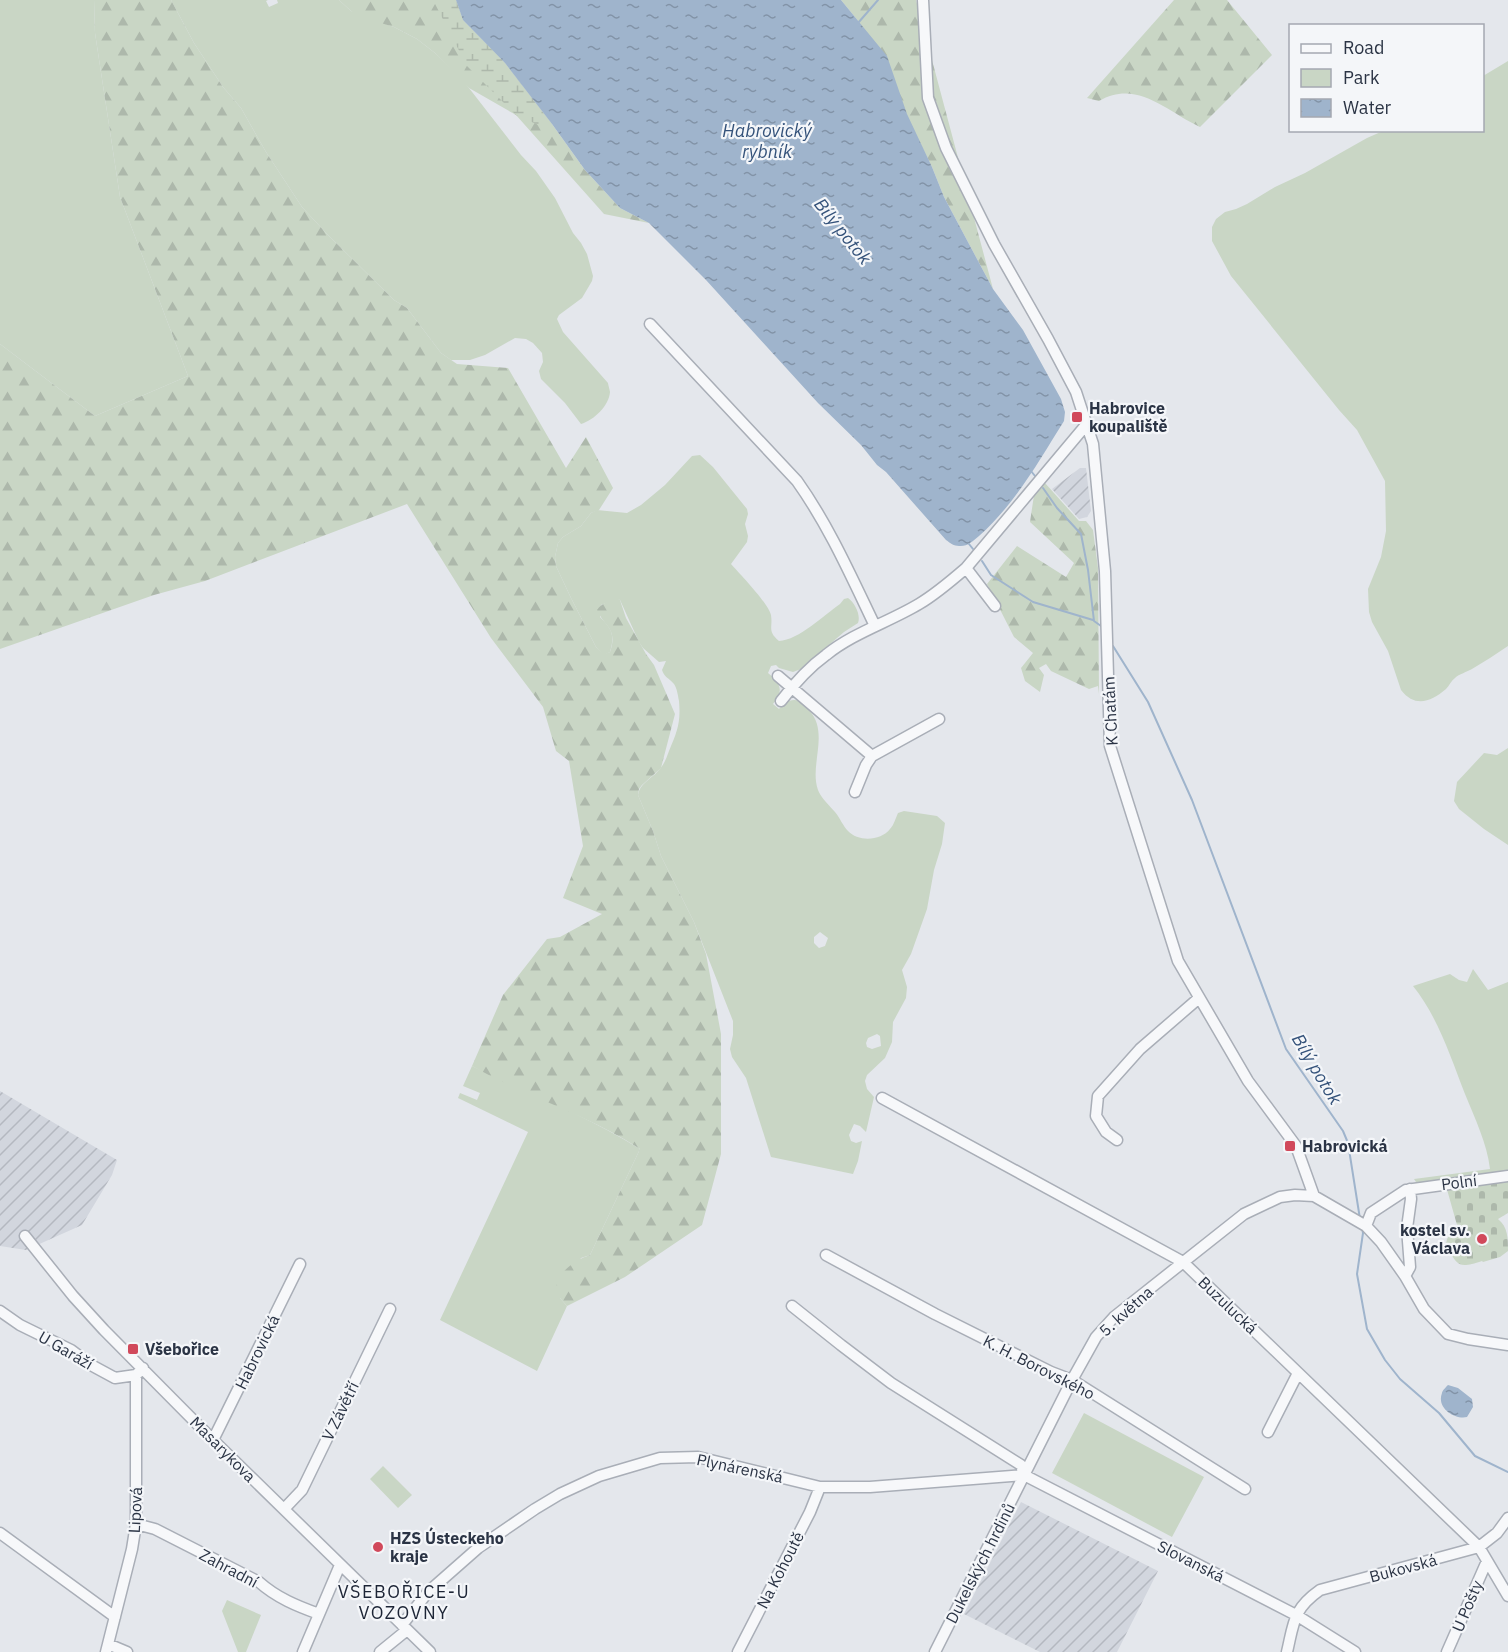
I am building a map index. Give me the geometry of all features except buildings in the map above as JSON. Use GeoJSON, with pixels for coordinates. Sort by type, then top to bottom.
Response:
{"type":"FeatureCollection","features":[{"type":"Feature","properties":{"kind":"street","name":"K Chatám"},"geometry":{"type":"LineString","coordinates":[[922,0],[928,98],[946,148],[994,244],[1076,392],[1093,444],[1105,571],[1110,746],[1178,961],[1248,1081],[1296,1146],[1314,1196]]}},
{"type":"Feature","properties":{"kind":"street"},"geometry":{"type":"LineString","coordinates":[[650,324],[797,481],[813,503],[833,539],[875,626]]}},
{"type":"Feature","properties":{"kind":"street"},"geometry":{"type":"LineString","coordinates":[[781,701],[791,687],[826,654],[919,604],[966,568],[1086,425]]}},
{"type":"Feature","properties":{"kind":"street"},"geometry":{"type":"LineString","coordinates":[[966,568],[995,606]]}},
{"type":"Feature","properties":{"kind":"street"},"geometry":{"type":"LineString","coordinates":[[778,676],[872,756]]}},
{"type":"Feature","properties":{"kind":"street"},"geometry":{"type":"LineString","coordinates":[[855,792],[872,756],[939,719]]}},
{"type":"Feature","properties":{"kind":"street"},"geometry":{"type":"LineString","coordinates":[[1117,1140],[1106,1132],[1096,1116],[1098,1096],[1140,1049],[1199,998]]}},
{"type":"Feature","properties":{"kind":"street","name":"Buzulucká"},"geometry":{"type":"LineString","coordinates":[[882,1098],[1183,1262],[1479,1547],[1508,1596]]}},
{"type":"Feature","properties":{"kind":"street","name":"Polní"},"geometry":{"type":"LineString","coordinates":[[1362,1224],[1371,1213],[1410,1189],[1508,1176]]}},
{"type":"Feature","properties":{"kind":"street"},"geometry":{"type":"LineString","coordinates":[[1405,1276],[1410,1267],[1407,1228],[1410,1189]]}},
{"type":"Feature","properties":{"kind":"street"},"geometry":{"type":"LineString","coordinates":[[1314,1196],[1362,1224],[1381,1242],[1405,1276],[1424,1309],[1448,1334],[1508,1344]]}},
{"type":"Feature","properties":{"kind":"street","name":"5. května"},"geometry":{"type":"LineString","coordinates":[[1024,1475],[1096,1337],[1114,1317],[1244,1214],[1280,1197],[1314,1196]]}},
{"type":"Feature","properties":{"kind":"street","name":"Masarykova"},"geometry":{"type":"LineString","coordinates":[[25,1236],[139,1372],[213,1440],[430,1652]]}},
{"type":"Feature","properties":{"kind":"street","name":"K. H. Borovského"},"geometry":{"type":"LineString","coordinates":[[826,1255],[935,1314],[1051,1372],[1072,1380],[1245,1489]]}},
{"type":"Feature","properties":{"kind":"street","name":"Habrovická"},"geometry":{"type":"LineString","coordinates":[[213,1440],[300,1264]]}},
{"type":"Feature","properties":{"kind":"street"},"geometry":{"type":"LineString","coordinates":[[792,1306],[891,1383],[1021,1465],[1024,1475]]}},
{"type":"Feature","properties":{"kind":"street","name":"V Závětří"},"geometry":{"type":"LineString","coordinates":[[284,1509],[302,1490],[390,1309]]}},
{"type":"Feature","properties":{"kind":"street","name":"U Garáží"},"geometry":{"type":"LineString","coordinates":[[0,1311],[20,1325],[71,1350],[91,1365],[115,1378],[139,1372]]}},
{"type":"Feature","properties":{"kind":"street","name":"Lipová"},"geometry":{"type":"LineString","coordinates":[[107,1648],[136,1524],[139,1372]]}},
{"type":"Feature","properties":{"kind":"street"},"geometry":{"type":"LineString","coordinates":[[1268,1432],[1298,1373]]}},
{"type":"Feature","properties":{"kind":"street","name":"Plynárenská"},"geometry":{"type":"LineString","coordinates":[[380,1652],[404,1627],[428,1593],[478,1548],[560,1494],[599,1476],[642,1462],[660,1458],[698,1457],[820,1487],[870,1487],[1024,1475]]}},
{"type":"Feature","properties":{"kind":"street","name":"Slovanská"},"geometry":{"type":"LineString","coordinates":[[1024,1475],[1296,1615],[1355,1652]]}},
{"type":"Feature","properties":{"kind":"street","name":"Dukelských hrdinů"},"geometry":{"type":"LineString","coordinates":[[938,1651],[1024,1475]]}},
{"type":"Feature","properties":{"kind":"street","name":"Na Kohoutě"},"geometry":{"type":"LineString","coordinates":[[738,1652],[810,1512],[820,1487]]}},
{"type":"Feature","properties":{"kind":"street","name":"Bukovská"},"geometry":{"type":"LineString","coordinates":[[1296,1615],[1306,1600],[1320,1590],[1479,1547],[1497,1533],[1508,1518]]}},
{"type":"Feature","properties":{"kind":"street","name":"Zahradní"},"geometry":{"type":"LineString","coordinates":[[136,1524],[155,1529],[259,1582],[271,1593],[285,1601],[319,1614]]}},
{"type":"Feature","properties":{"kind":"street"},"geometry":{"type":"LineString","coordinates":[[0,1533],[115,1617]]}},
{"type":"Feature","properties":{"kind":"street","name":"U Pošty"},"geometry":{"type":"LineString","coordinates":[[1447,1652],[1487,1561]]}},
{"type":"Feature","properties":{"kind":"street"},"geometry":{"type":"LineString","coordinates":[[303,1652],[340,1565]]}},
{"type":"Feature","properties":{"kind":"street"},"geometry":{"type":"LineString","coordinates":[[1287,1652],[1296,1615]]}},
{"type":"Feature","properties":{"kind":"street"},"geometry":{"type":"LineString","coordinates":[[107,1648],[127,1652]]}},
{"type":"Feature","properties":{"kind":"shaded area"},"geometry":{"type":"Polygon","coordinates":[[[1080,468],[1086,468],[1091,511],[1087,517],[1079,519],[1052,489],[1080,468]]]}},
{"type":"Feature","properties":{"kind":"shaded area"},"geometry":{"type":"Polygon","coordinates":[[[0,1091],[117,1160],[112,1175],[82,1225],[26,1250],[0,1246],[0,1091]]]}},
{"type":"Feature","properties":{"kind":"shaded area"},"geometry":{"type":"Polygon","coordinates":[[[1021,1502],[1158,1571],[1117,1652],[1040,1652],[964,1614],[1021,1502]]]}},
{"type":"Feature","properties":{"kind":"green space"},"geometry":{"type":"Polygon","coordinates":[[[0,0],[94,0],[95,33],[120,197],[188,376],[95,416],[0,344],[0,0]]]}},
{"type":"Feature","properties":{"kind":"green space"},"geometry":{"type":"Polygon","coordinates":[[[94,0],[171,0],[194,43],[223,87],[241,108],[302,207],[394,300],[407,308],[441,353],[457,364],[508,368],[566,468],[586,437],[613,488],[599,510],[591,513],[581,526],[563,537],[558,543],[556,566],[596,647],[604,654],[610,652],[612,633],[597,610],[608,601],[617,598],[620,600],[626,618],[654,665],[675,714],[661,768],[642,785],[638,795],[661,856],[694,922],[706,954],[721,1034],[721,1154],[702,1225],[625,1277],[567,1306],[557,1291],[560,1277],[570,1266],[590,1255],[640,1149],[597,1125],[472,1066],[503,995],[547,939],[560,937],[602,914],[563,898],[583,846],[569,761],[556,751],[543,707],[491,638],[407,504],[205,581],[154,595],[0,649],[0,344],[95,416],[188,376],[120,197],[95,33],[94,0]]]}},
{"type":"Feature","properties":{"kind":"green space"},"geometry":{"type":"Polygon","coordinates":[[[171,0],[268,0],[266,1],[269,7],[278,3],[277,0],[339,0],[351,11],[394,27],[417,39],[435,53],[462,79],[536,171],[555,198],[587,254],[593,276],[592,281],[582,298],[557,319],[563,332],[608,383],[609,397],[600,412],[581,424],[565,403],[541,379],[539,371],[543,362],[542,353],[526,339],[515,338],[485,355],[470,360],[451,360],[441,353],[407,308],[394,300],[302,207],[241,108],[223,87],[194,43],[171,0]]]}},
{"type":"Feature","properties":{"kind":"green space"},"geometry":{"type":"Polygon","coordinates":[[[339,0],[456,0],[463,20],[505,63],[585,170],[620,208],[649,223],[604,214],[516,115],[469,88],[435,53],[417,39],[394,27],[358,16],[339,0]]]}},
{"type":"Feature","properties":{"kind":"green space"},"geometry":{"type":"Polygon","coordinates":[[[433,0],[456,0],[463,20],[505,63],[552,124],[543,127],[516,115],[467,66],[433,0]]]}},
{"type":"Feature","properties":{"kind":"green space"},"geometry":{"type":"Polygon","coordinates":[[[841,0],[916,0],[993,289],[944,197],[932,167],[859,22],[841,0]]]}},
{"type":"Feature","properties":{"kind":"green space"},"geometry":{"type":"Polygon","coordinates":[[[1174,0],[1227,0],[1272,55],[1200,127],[1139,95],[1113,95],[1099,101],[1087,98],[1174,0]]]}},
{"type":"Feature","properties":{"kind":"green space"},"geometry":{"type":"Polygon","coordinates":[[[1508,61],[1508,646],[1457,677],[1435,697],[1417,701],[1406,696],[1401,690],[1388,651],[1369,612],[1368,589],[1381,557],[1386,531],[1385,481],[1357,430],[1231,276],[1212,241],[1212,227],[1216,219],[1225,212],[1247,204],[1381,132],[1484,132],[1484,75],[1508,61]]]}},
{"type":"Feature","properties":{"kind":"green space"},"geometry":{"type":"Polygon","coordinates":[[[700,455],[713,467],[747,509],[745,524],[747,542],[731,564],[765,603],[771,615],[772,632],[775,638],[779,641],[787,640],[803,632],[844,599],[848,598],[857,609],[858,623],[801,669],[793,672],[776,665],[771,666],[768,673],[780,687],[779,695],[773,704],[779,709],[793,700],[799,701],[805,705],[815,719],[819,739],[816,780],[821,796],[848,831],[858,837],[869,839],[881,836],[893,825],[898,813],[904,811],[937,816],[945,823],[927,909],[911,954],[902,970],[907,987],[906,998],[893,1022],[892,1042],[885,1058],[867,1075],[865,1081],[867,1089],[874,1097],[866,1132],[854,1124],[849,1135],[851,1141],[856,1143],[862,1141],[853,1174],[771,1157],[746,1078],[732,1057],[730,1049],[733,1021],[694,922],[661,856],[638,795],[643,785],[663,764],[678,727],[679,701],[676,688],[662,670],[666,661],[659,662],[639,642],[620,600],[601,605],[600,617],[610,629],[612,637],[610,652],[604,655],[596,647],[556,566],[558,543],[563,537],[581,526],[591,513],[597,510],[627,513],[641,505],[665,485],[692,456],[700,455]],[[820,932],[814,937],[814,943],[819,948],[825,946],[828,938],[820,932]],[[877,1034],[868,1038],[867,1047],[872,1049],[881,1046],[880,1036],[877,1034]]]}},
{"type":"Feature","properties":{"kind":"green space"},"geometry":{"type":"Polygon","coordinates":[[[1045,483],[1079,521],[1086,521],[1093,530],[1098,568],[1099,694],[1098,686],[1089,689],[1051,671],[1046,664],[1039,668],[1044,675],[1040,692],[1025,681],[1021,668],[1033,653],[1014,637],[987,584],[1017,546],[1066,577],[1074,563],[1030,522],[1034,495],[1045,483]]]}},
{"type":"Feature","properties":{"kind":"green space"},"geometry":{"type":"Polygon","coordinates":[[[1508,748],[1508,845],[1459,809],[1454,801],[1457,782],[1484,753],[1497,755],[1508,748]]]}},
{"type":"Feature","properties":{"kind":"green space"},"geometry":{"type":"Polygon","coordinates":[[[1473,969],[1488,990],[1508,982],[1508,1173],[1416,1182],[1414,1179],[1490,1169],[1480,1131],[1443,1038],[1430,1011],[1413,986],[1450,974],[1467,982],[1473,969]]]}},
{"type":"Feature","properties":{"kind":"green space"},"geometry":{"type":"Polygon","coordinates":[[[472,1066],[578,1115],[640,1149],[590,1255],[581,1258],[560,1298],[567,1306],[537,1371],[440,1320],[528,1132],[458,1098],[460,1093],[477,1100],[480,1093],[463,1086],[472,1066]]]}},
{"type":"Feature","properties":{"kind":"green space"},"geometry":{"type":"Polygon","coordinates":[[[1508,1179],[1508,1213],[1498,1219],[1506,1229],[1508,1251],[1500,1257],[1483,1262],[1459,1264],[1446,1244],[1457,1225],[1446,1186],[1508,1179]]]}},
{"type":"Feature","properties":{"kind":"green space"},"geometry":{"type":"Polygon","coordinates":[[[1084,1413],[1204,1477],[1172,1537],[1052,1473],[1084,1413]]]}},
{"type":"Feature","properties":{"kind":"green space"},"geometry":{"type":"Polygon","coordinates":[[[383,1466],[412,1495],[398,1508],[370,1479],[383,1466]]]}},
{"type":"Feature","properties":{"kind":"green space"},"geometry":{"type":"Polygon","coordinates":[[[227,1600],[261,1615],[246,1652],[238,1652],[222,1611],[227,1600]]]}},
{"type":"Feature","properties":{"kind":"water","name":"Habrovický rybník"},"geometry":{"type":"Polygon","coordinates":[[[456,0],[841,0],[887,56],[907,114],[944,197],[993,289],[1023,330],[1061,399],[1065,412],[1064,421],[1036,467],[992,524],[965,546],[955,545],[946,540],[886,472],[818,403],[706,280],[649,223],[620,208],[585,170],[505,63],[463,20],[456,0]]]}},
{"type":"Feature","properties":{"kind":"water"},"geometry":{"type":"Polygon","coordinates":[[[1448,1385],[1458,1388],[1472,1399],[1473,1407],[1467,1417],[1457,1417],[1444,1408],[1441,1398],[1448,1385]]]}},
{"type":"Feature","properties":{"kind":"waterway"},"geometry":{"type":"LineString","coordinates":[[858,23],[878,0]]}},
{"type":"Feature","properties":{"kind":"waterway","name":"Bílý potok"},"geometry":{"type":"LineString","coordinates":[[1031,471],[1035,476]]}},
{"type":"Feature","properties":{"kind":"waterway","name":"Bílý potok"},"geometry":{"type":"LineString","coordinates":[[1043,488],[1057,508],[1081,534],[1094,621],[1101,626]]}},
{"type":"Feature","properties":{"kind":"waterway"},"geometry":{"type":"LineString","coordinates":[[969,544],[973,549]]}},
{"type":"Feature","properties":{"kind":"waterway"},"geometry":{"type":"LineString","coordinates":[[982,561],[991,575],[1033,602],[1093,620]]}},
{"type":"Feature","properties":{"kind":"waterway","name":"Bílý potok"},"geometry":{"type":"LineString","coordinates":[[1113,646],[1148,702],[1192,800],[1286,1049],[1343,1131],[1348,1143],[1360,1219]]}},
{"type":"Feature","properties":{"kind":"waterway","name":"Bílý potok"},"geometry":{"type":"LineString","coordinates":[[1362,1228],[1357,1274],[1367,1329],[1385,1360],[1400,1379],[1439,1413],[1475,1456],[1508,1472]]}},
{"type":"Feature","properties":{"kind":"place","name":"Habrovice koupaliště"},"geometry":{"type":"Point","coordinates":[1077,417]}},
{"type":"Feature","properties":{"kind":"place","name":"Habrovická"},"geometry":{"type":"Point","coordinates":[1290,1146]}},
{"type":"Feature","properties":{"kind":"place","name":"kostel sv. Václava"},"geometry":{"type":"Point","coordinates":[1482,1239]}},
{"type":"Feature","properties":{"kind":"place","name":"Všebořice"},"geometry":{"type":"Point","coordinates":[133,1349]}},
{"type":"Feature","properties":{"kind":"place","name":"HZS Ústeckeho kraje"},"geometry":{"type":"Point","coordinates":[378,1547]}},
{"type":"Feature","properties":{"kind":"district","name":"VŠEBOŘICE-U VOZOVNY"},"geometry":{"type":"Point","coordinates":[404,1601]}}]}
